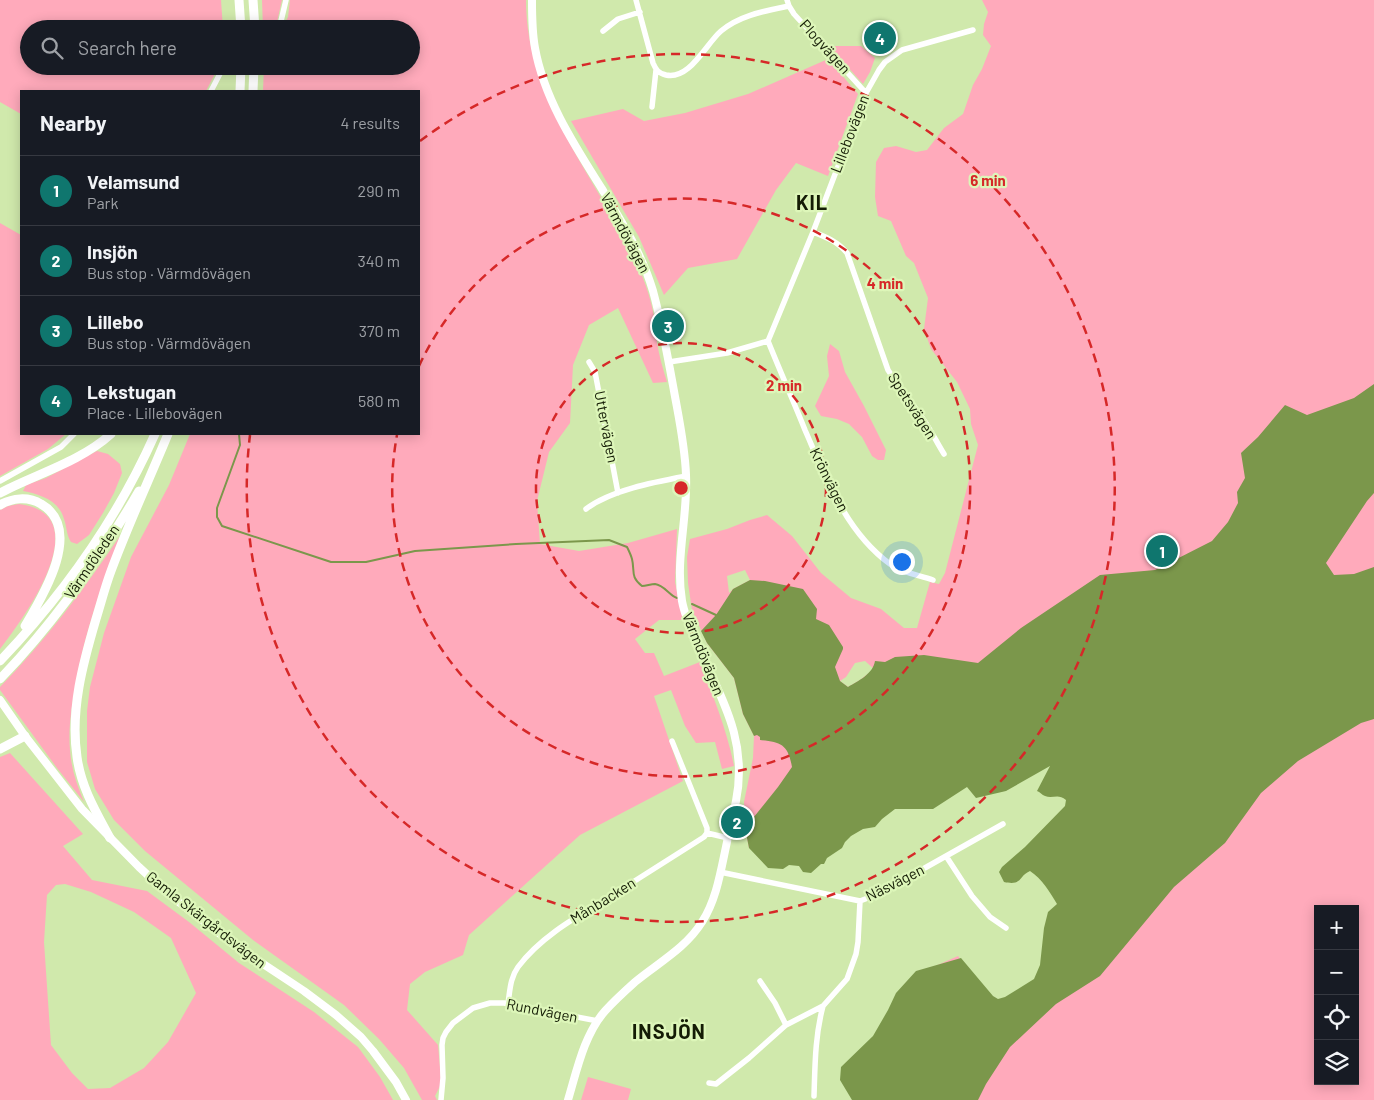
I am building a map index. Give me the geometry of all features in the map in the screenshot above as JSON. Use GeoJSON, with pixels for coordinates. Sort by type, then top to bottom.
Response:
{"type":"FeatureCollection","features":[{"type":"Feature","properties":{"kind":"highway"},"geometry":{"type":"LineString","coordinates":[[239,0],[240,20]]}},
{"type":"Feature","properties":{"kind":"highway"},"geometry":{"type":"LineString","coordinates":[[253,0],[254,20]]}},
{"type":"Feature","properties":{"kind":"highway"},"geometry":{"type":"LineString","coordinates":[[240,90],[241,75]]}},
{"type":"Feature","properties":{"kind":"highway"},"geometry":{"type":"LineString","coordinates":[[253,90],[254,75]]}},
{"type":"Feature","properties":{"kind":"highway"},"geometry":{"type":"LineString","coordinates":[[0,493],[67,462],[110,435]]}},
{"type":"Feature","properties":{"kind":"highway","name":"Värmdöleden"},"geometry":{"type":"LineString","coordinates":[[0,661],[52,601],[84,557],[131,481],[154,435]]}},
{"type":"Feature","properties":{"kind":"highway"},"geometry":{"type":"LineString","coordinates":[[110,838],[92,805],[81,775],[75,741],[77,699],[88,644],[111,572],[168,435]]}},
{"type":"Feature","properties":{"kind":"highway","name":"Värmdöleden"},"geometry":{"type":"LineString","coordinates":[[0,679],[50,623],[103,549],[149,472],[168,435]]}},
{"type":"Feature","properties":{"kind":"highway"},"geometry":{"type":"LineString","coordinates":[[0,505],[16,499],[37,501],[47,507],[53,515],[58,525],[60,536],[60,548],[48,584],[10,651]]}},
{"type":"Feature","properties":{"kind":"highway"},"geometry":{"type":"LineString","coordinates":[[0,749],[25,736]]}},
{"type":"Feature","properties":{"kind":"main road","name":"Värmdövägen"},"geometry":{"type":"LineString","coordinates":[[532,0],[533,33],[547,89],[566,129],[625,226],[641,258],[652,288],[669,362],[683,437],[686,493],[680,561],[682,601],[687,619],[734,731],[740,770],[728,838],[712,905],[690,938],[632,984],[604,1012],[585,1047],[568,1100]]}},
{"type":"Feature","properties":{"kind":"main road","name":"Gamla Skärgårdsvägen"},"geometry":{"type":"LineString","coordinates":[[0,700],[82,810],[110,838],[166,892],[202,921],[239,949],[322,1004],[348,1026],[382,1063],[406,1100]]}},
{"type":"Feature","properties":{"kind":"street"},"geometry":{"type":"LineString","coordinates":[[281,20],[286,0]]}},
{"type":"Feature","properties":{"kind":"street"},"geometry":{"type":"LineString","coordinates":[[636,0],[652,63],[659,73],[670,76],[687,70],[721,31],[742,18],[788,3]]}},
{"type":"Feature","properties":{"kind":"street","name":"Plogvägen"},"geometry":{"type":"LineString","coordinates":[[788,3],[794,14],[866,93]]}},
{"type":"Feature","properties":{"kind":"street"},"geometry":{"type":"LineString","coordinates":[[603,31],[618,19],[640,12]]}},
{"type":"Feature","properties":{"kind":"street","name":"Lillebovägen"},"geometry":{"type":"LineString","coordinates":[[768,342],[874,77],[885,62],[902,50],[973,30]]}},
{"type":"Feature","properties":{"kind":"street"},"geometry":{"type":"LineString","coordinates":[[652,107],[656,70]]}},
{"type":"Feature","properties":{"kind":"street"},"geometry":{"type":"LineString","coordinates":[[212,90],[219,75]]}},
{"type":"Feature","properties":{"kind":"street","name":"Spetsvägen"},"geometry":{"type":"LineString","coordinates":[[813,232],[841,245],[847,253],[888,370],[925,421],[944,454]]}},
{"type":"Feature","properties":{"kind":"street"},"geometry":{"type":"LineString","coordinates":[[669,362],[726,353],[768,342]]}},
{"type":"Feature","properties":{"kind":"street","name":"Krönvägen"},"geometry":{"type":"LineString","coordinates":[[768,342],[842,510],[875,551],[891,565],[933,580]]}},
{"type":"Feature","properties":{"kind":"street","name":"Uttervägen"},"geometry":{"type":"LineString","coordinates":[[589,362],[595,372],[618,493]]}},
{"type":"Feature","properties":{"kind":"street"},"geometry":{"type":"LineString","coordinates":[[0,481],[61,447],[73,435]]}},
{"type":"Feature","properties":{"kind":"street"},"geometry":{"type":"LineString","coordinates":[[586,509],[595,502],[618,493],[654,482],[686,476]]}},
{"type":"Feature","properties":{"kind":"street"},"geometry":{"type":"LineString","coordinates":[[672,741],[706,828],[706,833],[728,838]]}},
{"type":"Feature","properties":{"kind":"street","name":"Näsvägen"},"geometry":{"type":"LineString","coordinates":[[720,872],[860,901],[891,887],[1003,824]]}},
{"type":"Feature","properties":{"kind":"street","name":"Månbacken"},"geometry":{"type":"LineString","coordinates":[[508,1003],[513,976],[517,968],[538,946],[560,928],[704,837],[706,833]]}},
{"type":"Feature","properties":{"kind":"street"},"geometry":{"type":"LineString","coordinates":[[946,856],[972,896],[990,917],[1006,928]]}},
{"type":"Feature","properties":{"kind":"street"},"geometry":{"type":"LineString","coordinates":[[709,1083],[716,1084],[750,1058],[786,1025],[823,1006],[847,979],[856,954],[860,930],[860,901]]}},
{"type":"Feature","properties":{"kind":"street"},"geometry":{"type":"LineString","coordinates":[[760,981],[775,1003],[786,1025]]}},
{"type":"Feature","properties":{"kind":"street","name":"Rundvägen"},"geometry":{"type":"LineString","coordinates":[[441,1100],[443,1038],[453,1023],[473,1008],[490,1003],[508,1003],[598,1021]]}},
{"type":"Feature","properties":{"kind":"street"},"geometry":{"type":"LineString","coordinates":[[814,1096],[816,1044],[823,1006]]}},
{"type":"Feature","properties":{"kind":"shaded area"},"geometry":{"type":"Polygon","coordinates":[[[0,0],[221,0],[222,20],[20,20],[20,75],[214,75],[207,90],[20,90],[20,113],[0,102],[0,0]]]}},
{"type":"Feature","properties":{"kind":"shaded area"},"geometry":{"type":"Polygon","coordinates":[[[262,0],[282,0],[277,20],[263,20],[262,0]]]}},
{"type":"Feature","properties":{"kind":"shaded area"},"geometry":{"type":"Polygon","coordinates":[[[290,0],[526,0],[529,36],[538,71],[550,104],[640,270],[651,304],[659,352],[667,382],[653,383],[618,308],[589,325],[573,365],[570,423],[549,452],[537,501],[540,544],[579,551],[628,543],[677,529],[675,582],[683,620],[659,620],[635,639],[645,653],[654,653],[664,676],[700,662],[724,726],[734,766],[722,769],[715,742],[696,743],[685,726],[671,690],[654,696],[683,781],[580,835],[469,935],[463,955],[425,972],[410,984],[407,1010],[438,1045],[441,1078],[440,1086],[435,1096],[437,1100],[422,1100],[404,1068],[379,1039],[344,1005],[253,940],[145,851],[114,820],[95,789],[87,762],[87,711],[90,687],[104,633],[131,557],[169,485],[190,435],[420,435],[420,90],[263,90],[264,75],[420,75],[420,20],[286,20],[290,0]]]}},
{"type":"Feature","properties":{"kind":"shaded area"},"geometry":{"type":"Polygon","coordinates":[[[982,0],[1374,0],[1374,1100],[877,1100],[922,972],[958,956],[981,986],[996,1019],[1046,983],[1088,799],[1053,747],[974,762],[749,848],[745,828],[744,802],[753,758],[754,736],[743,714],[734,678],[707,643],[692,610],[687,557],[690,539],[767,515],[792,536],[821,573],[851,598],[881,609],[904,628],[917,628],[930,582],[939,584],[945,573],[978,445],[971,424],[970,409],[957,382],[931,349],[924,329],[928,298],[914,263],[906,256],[891,221],[878,216],[875,197],[876,162],[884,148],[896,146],[916,152],[927,150],[944,128],[963,114],[973,85],[991,46],[983,35],[988,12],[982,0]],[[745,570],[727,576],[729,593],[733,589],[750,580],[745,570]],[[865,661],[855,663],[846,677],[840,681],[848,687],[874,669],[865,661]]]}},
{"type":"Feature","properties":{"kind":"shaded area"},"geometry":{"type":"Polygon","coordinates":[[[829,46],[861,46],[875,58],[863,84],[829,46]]]}},
{"type":"Feature","properties":{"kind":"shaded area"},"geometry":{"type":"Polygon","coordinates":[[[828,59],[858,94],[828,176],[796,163],[776,190],[737,259],[688,268],[664,295],[639,237],[571,121],[623,109],[644,121],[685,113],[748,94],[828,59]]]}},
{"type":"Feature","properties":{"kind":"shaded area"},"geometry":{"type":"Polygon","coordinates":[[[0,223],[20,234],[20,435],[65,435],[48,449],[0,476],[0,223]]]}},
{"type":"Feature","properties":{"kind":"shaded area"},"geometry":{"type":"Polygon","coordinates":[[[830,344],[839,351],[845,372],[886,450],[884,460],[878,460],[872,456],[862,437],[849,424],[837,419],[821,416],[815,406],[829,376],[827,356],[830,344]]]}},
{"type":"Feature","properties":{"kind":"shaded area"},"geometry":{"type":"Polygon","coordinates":[[[1374,384],[1374,493],[1326,563],[1334,575],[1354,574],[1374,567],[1374,719],[1361,723],[1298,761],[1261,793],[1225,843],[1174,887],[1100,976],[1056,1004],[1010,1047],[978,1100],[852,1100],[840,1080],[841,1067],[873,1036],[896,993],[916,971],[961,958],[993,996],[998,999],[1005,997],[1034,979],[1040,965],[1044,928],[1048,912],[1057,904],[1049,890],[1030,871],[1014,883],[1004,882],[999,872],[1065,806],[1066,800],[1058,796],[1045,796],[1037,791],[1050,766],[1006,791],[976,798],[967,787],[933,809],[895,809],[875,827],[863,829],[851,836],[842,848],[827,858],[824,864],[821,864],[811,873],[803,872],[799,866],[789,865],[783,869],[768,868],[749,848],[745,828],[792,767],[790,759],[786,749],[778,743],[760,740],[760,737],[757,735],[754,736],[743,714],[734,678],[707,643],[701,631],[716,615],[733,589],[750,580],[765,581],[803,589],[817,609],[816,619],[829,625],[843,647],[835,667],[840,681],[848,687],[868,673],[874,666],[875,661],[885,662],[895,657],[924,655],[978,663],[1021,628],[1100,575],[1155,570],[1212,541],[1228,522],[1238,503],[1237,492],[1245,478],[1241,453],[1258,437],[1285,405],[1307,415],[1354,398],[1374,384]]]}},
{"type":"Feature","properties":{"kind":"shaded area"},"geometry":{"type":"Polygon","coordinates":[[[97,451],[108,454],[120,464],[122,473],[103,513],[89,535],[77,544],[69,539],[64,519],[58,507],[42,496],[23,491],[26,485],[46,478],[97,451]]]}},
{"type":"Feature","properties":{"kind":"shaded area"},"geometry":{"type":"Polygon","coordinates":[[[19,504],[42,512],[54,527],[55,546],[49,569],[38,592],[0,649],[0,510],[19,504]]]}},
{"type":"Feature","properties":{"kind":"shaded area"},"geometry":{"type":"Polygon","coordinates":[[[120,536],[89,626],[72,707],[71,757],[84,802],[0,690],[0,687],[63,614],[120,536]]]}},
{"type":"Feature","properties":{"kind":"shaded area"},"geometry":{"type":"Polygon","coordinates":[[[10,753],[83,834],[63,846],[92,880],[147,891],[239,963],[314,1012],[358,1047],[380,1077],[393,1100],[0,1100],[0,757],[10,753]],[[65,884],[56,885],[47,895],[44,942],[51,1045],[72,1073],[88,1089],[110,1088],[144,1068],[168,1042],[196,993],[171,938],[134,912],[91,892],[65,884]]]}},
{"type":"Feature","properties":{"kind":"shaded area"},"geometry":{"type":"Polygon","coordinates":[[[588,1077],[631,1089],[628,1100],[581,1100],[588,1077]]]}},
{"type":"Feature","properties":{"kind":"waterway"},"geometry":{"type":"LineString","coordinates":[[239,435],[240,445],[217,508],[217,517],[222,526],[331,562],[366,562],[415,551],[609,540],[627,547],[632,559],[634,577],[638,583],[642,586],[658,585],[677,598]]}},
{"type":"Feature","properties":{"kind":"waterway"},"geometry":{"type":"LineString","coordinates":[[692,604],[716,615]]}},
{"type":"Feature","properties":{"kind":"place","name":"Lekstugan"},"geometry":{"type":"Point","coordinates":[880,38]}},
{"type":"Feature","properties":{"kind":"place","name":"Lillebo"},"geometry":{"type":"Point","coordinates":[668,326]}},
{"type":"Feature","properties":{"kind":"place","name":"Velamsund"},"geometry":{"type":"Point","coordinates":[1162,551]}},
{"type":"Feature","properties":{"kind":"place","name":"Insjön"},"geometry":{"type":"Point","coordinates":[737,822]}},
{"type":"Feature","properties":{"kind":"district","name":"KIL"},"geometry":{"type":"Point","coordinates":[812,203]}},
{"type":"Feature","properties":{"kind":"district","name":"INSJÖN"},"geometry":{"type":"Point","coordinates":[669,1032]}}]}
